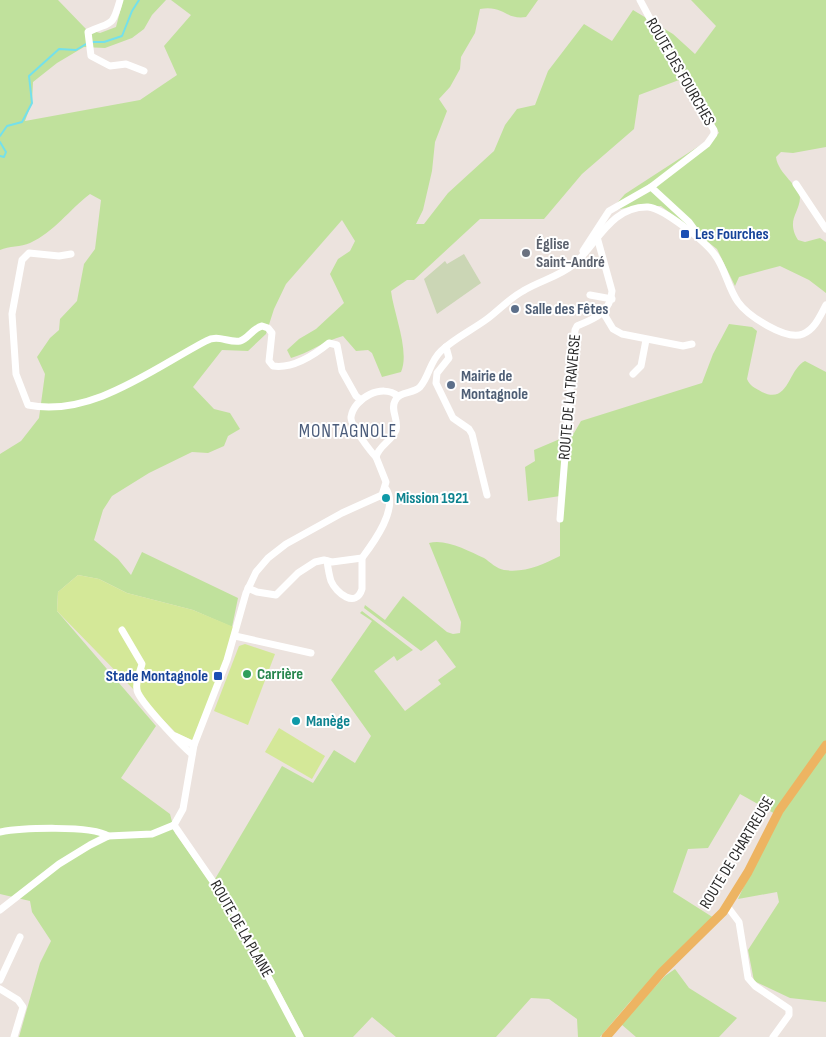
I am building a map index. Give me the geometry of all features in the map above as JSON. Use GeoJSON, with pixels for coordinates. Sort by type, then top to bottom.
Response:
{"type":"FeatureCollection","features":[{"type":"Feature","properties":{"kind":"main road","name":"ROUTE DE CHARTREUSE"},"geometry":{"type":"LineString","coordinates":[[606,1037],[662,972],[710,927],[727,906],[748,872],[779,811],[826,744]]}},
{"type":"Feature","properties":{"kind":"street"},"geometry":{"type":"LineString","coordinates":[[120,0],[114,18],[106,27],[88,32],[87,37],[91,56],[97,61],[110,66],[126,64],[144,70]]}},
{"type":"Feature","properties":{"kind":"street","name":"ROUTE DES FOURCHES"},"geometry":{"type":"LineString","coordinates":[[640,0],[684,82],[714,130],[714,134],[707,144],[652,187]]}},
{"type":"Feature","properties":{"kind":"street"},"geometry":{"type":"LineString","coordinates":[[796,184],[826,229]]}},
{"type":"Feature","properties":{"kind":"street"},"geometry":{"type":"LineString","coordinates":[[579,260],[585,245],[609,211],[652,187],[689,222],[719,262],[738,302],[756,319],[794,336],[808,331],[823,319],[826,305]]}},
{"type":"Feature","properties":{"kind":"street"},"geometry":{"type":"LineString","coordinates":[[376,458],[380,449],[396,431],[397,422],[393,404],[398,396],[420,387],[435,359],[446,347],[519,293],[562,272],[579,260],[606,226],[620,215],[648,207],[661,212],[705,244]]}},
{"type":"Feature","properties":{"kind":"street"},"geometry":{"type":"LineString","coordinates":[[597,237],[612,291],[612,299],[604,314],[618,332],[646,340],[682,346],[692,344]]}},
{"type":"Feature","properties":{"kind":"street"},"geometry":{"type":"LineString","coordinates":[[72,254],[59,256],[29,253],[22,260],[12,314],[16,374],[28,405],[58,407],[104,395],[146,376],[209,339],[241,340],[262,326],[268,328],[272,333],[269,361],[272,366],[282,367],[295,364],[329,343],[337,345],[342,371],[356,396],[361,400]]}},
{"type":"Feature","properties":{"kind":"street"},"geometry":{"type":"LineString","coordinates":[[590,294],[612,299]]}},
{"type":"Feature","properties":{"kind":"street","name":"ROUTE DE LA TRAVERSE"},"geometry":{"type":"LineString","coordinates":[[560,519],[576,330],[577,326],[604,314]]}},
{"type":"Feature","properties":{"kind":"street"},"geometry":{"type":"LineString","coordinates":[[633,374],[641,366],[646,340]]}},
{"type":"Feature","properties":{"kind":"street"},"geometry":{"type":"LineString","coordinates":[[446,347],[449,358],[437,373],[436,383],[453,418],[469,429],[472,434],[488,496]]}},
{"type":"Feature","properties":{"kind":"street"},"geometry":{"type":"LineString","coordinates":[[327,561],[330,579],[336,590],[354,599],[361,594],[362,558],[386,518],[390,499],[386,489],[385,477],[376,458],[352,421],[353,414],[361,400],[376,392],[391,392],[398,396]]}},
{"type":"Feature","properties":{"kind":"street"},"geometry":{"type":"LineString","coordinates":[[0,832],[34,828],[97,832],[108,836],[152,834],[174,825],[182,809],[194,744],[235,636],[248,588],[256,572],[276,550],[342,513],[380,496],[386,489]]}},
{"type":"Feature","properties":{"kind":"street"},"geometry":{"type":"LineString","coordinates":[[248,588],[256,592],[276,595],[298,573],[314,562],[362,558]]}},
{"type":"Feature","properties":{"kind":"street"},"geometry":{"type":"LineString","coordinates":[[122,630],[142,664],[136,688],[139,698],[175,736],[179,744],[192,754]]}},
{"type":"Feature","properties":{"kind":"street"},"geometry":{"type":"LineString","coordinates":[[235,636],[311,653]]}},
{"type":"Feature","properties":{"kind":"street"},"geometry":{"type":"LineString","coordinates":[[175,736],[194,744]]}},
{"type":"Feature","properties":{"kind":"street","name":"ROUTE DE LA PLAINE"},"geometry":{"type":"LineString","coordinates":[[174,825],[234,912],[300,1037]]}},
{"type":"Feature","properties":{"kind":"street"},"geometry":{"type":"LineString","coordinates":[[2,906],[59,864],[108,836]]}},
{"type":"Feature","properties":{"kind":"street"},"geometry":{"type":"LineString","coordinates":[[727,906],[739,922],[748,978],[755,986],[789,1008],[785,1021],[773,1037]]}},
{"type":"Feature","properties":{"kind":"street"},"geometry":{"type":"LineString","coordinates":[[0,980],[20,937]]}},
{"type":"Feature","properties":{"kind":"street"},"geometry":{"type":"LineString","coordinates":[[0,989],[18,1000],[23,1007],[14,1037]]}},
{"type":"Feature","properties":{"kind":"green space"},"geometry":{"type":"Polygon","coordinates":[[[0,0],[58,0],[86,29],[100,33],[116,27],[123,0],[166,0],[152,15],[144,29],[132,38],[105,48],[84,47],[57,63],[33,82],[32,102],[25,121],[140,100],[177,75],[164,46],[191,15],[171,0],[538,0],[526,17],[513,16],[494,9],[480,9],[475,33],[461,57],[460,69],[450,87],[439,99],[447,111],[435,142],[432,171],[423,210],[416,224],[424,224],[448,193],[494,151],[505,125],[517,109],[535,105],[548,71],[584,24],[612,41],[633,10],[673,34],[695,54],[716,26],[691,0],[826,0],[826,147],[793,153],[781,152],[776,157],[781,169],[799,193],[799,204],[793,222],[798,240],[805,242],[820,238],[826,242],[826,293],[809,280],[780,266],[739,277],[735,286],[717,249],[661,206],[635,206],[610,211],[625,194],[719,133],[687,77],[639,95],[634,129],[582,174],[544,219],[480,219],[414,280],[407,280],[391,291],[403,343],[404,354],[401,372],[382,377],[372,353],[368,350],[356,351],[343,336],[291,358],[287,350],[299,339],[316,329],[344,303],[330,274],[338,259],[350,251],[355,241],[342,220],[286,284],[274,309],[266,334],[248,351],[222,350],[193,387],[214,409],[230,413],[240,429],[228,436],[224,446],[208,453],[192,452],[149,473],[112,496],[103,510],[94,540],[118,559],[131,575],[142,552],[238,598],[232,627],[193,610],[127,593],[99,579],[78,575],[58,592],[57,611],[156,726],[121,778],[170,814],[175,833],[231,912],[297,1037],[19,1037],[40,963],[51,941],[32,912],[30,901],[0,894],[0,454],[21,441],[39,418],[45,374],[37,357],[50,338],[59,330],[60,319],[77,301],[84,264],[95,249],[101,200],[90,194],[39,238],[30,243],[0,250],[0,0]]]}},
{"type":"Feature","properties":{"kind":"green space"},"geometry":{"type":"Polygon","coordinates":[[[464,254],[481,283],[437,314],[424,279],[445,261],[447,264],[464,254]]]}},
{"type":"Feature","properties":{"kind":"green space"},"geometry":{"type":"Polygon","coordinates":[[[729,324],[752,327],[757,331],[747,379],[751,385],[762,392],[771,395],[778,394],[783,390],[799,365],[805,361],[826,372],[826,1002],[790,998],[754,981],[748,950],[779,902],[777,892],[738,899],[777,815],[740,794],[708,848],[688,849],[673,892],[714,918],[629,1003],[600,1037],[578,1037],[577,1019],[549,999],[531,998],[496,1037],[396,1037],[372,1017],[353,1037],[304,1037],[243,922],[215,879],[282,766],[313,783],[334,750],[355,763],[371,736],[331,680],[372,621],[360,613],[362,611],[413,650],[397,661],[394,656],[374,671],[405,711],[441,684],[438,680],[456,667],[436,640],[421,651],[364,608],[365,605],[385,620],[403,596],[447,632],[453,634],[460,633],[461,622],[429,543],[442,542],[457,546],[484,558],[496,567],[512,571],[540,565],[560,556],[560,496],[528,501],[525,467],[535,461],[534,450],[574,433],[581,421],[702,383],[713,354],[729,324]]]}},
{"type":"Feature","properties":{"kind":"green space"},"geometry":{"type":"Polygon","coordinates":[[[78,575],[99,579],[127,593],[193,610],[236,628],[197,736],[192,740],[176,733],[57,611],[58,592],[78,575]]]}},
{"type":"Feature","properties":{"kind":"green space","name":"Carrière"},"geometry":{"type":"Polygon","coordinates":[[[245,644],[275,654],[248,725],[214,711],[239,646],[245,644]]]}},
{"type":"Feature","properties":{"kind":"green space","name":"Carrière"},"geometry":{"type":"Polygon","coordinates":[[[279,728],[325,756],[312,779],[265,752],[279,728]]]}},
{"type":"Feature","properties":{"kind":"green space"},"geometry":{"type":"Polygon","coordinates":[[[675,969],[689,988],[737,1018],[719,1037],[636,1037],[621,1024],[665,976],[675,969]]]}},
{"type":"Feature","properties":{"kind":"waterway"},"geometry":{"type":"LineString","coordinates":[[90,42],[104,42],[122,36],[132,11],[139,0]]}},
{"type":"Feature","properties":{"kind":"waterway"},"geometry":{"type":"LineString","coordinates":[[0,136],[7,126],[22,122],[32,103],[29,76],[59,49],[76,50],[86,44]]}},
{"type":"Feature","properties":{"kind":"waterway"},"geometry":{"type":"LineString","coordinates":[[0,142],[6,152],[4,157],[0,156]]}},
{"type":"Feature","properties":{"kind":"place","name":"Les Fourches"},"geometry":{"type":"Point","coordinates":[685,234]}},
{"type":"Feature","properties":{"kind":"place","name":"Église Saint-André"},"geometry":{"type":"Point","coordinates":[526,253]}},
{"type":"Feature","properties":{"kind":"place","name":"Salle des Fêtes"},"geometry":{"type":"Point","coordinates":[515,309]}},
{"type":"Feature","properties":{"kind":"place","name":"Mairie de Montagnole"},"geometry":{"type":"Point","coordinates":[451,385]}},
{"type":"Feature","properties":{"kind":"place","name":"Mission 1921"},"geometry":{"type":"Point","coordinates":[386,498]}},
{"type":"Feature","properties":{"kind":"place","name":"Carrière"},"geometry":{"type":"Point","coordinates":[247,674]}},
{"type":"Feature","properties":{"kind":"place","name":"Stade Montagnole"},"geometry":{"type":"Point","coordinates":[218,676]}},
{"type":"Feature","properties":{"kind":"place","name":"Manège"},"geometry":{"type":"Point","coordinates":[296,721]}},
{"type":"Feature","properties":{"kind":"district","name":"MONTAGNOLE"},"geometry":{"type":"Point","coordinates":[348,431]}}]}
